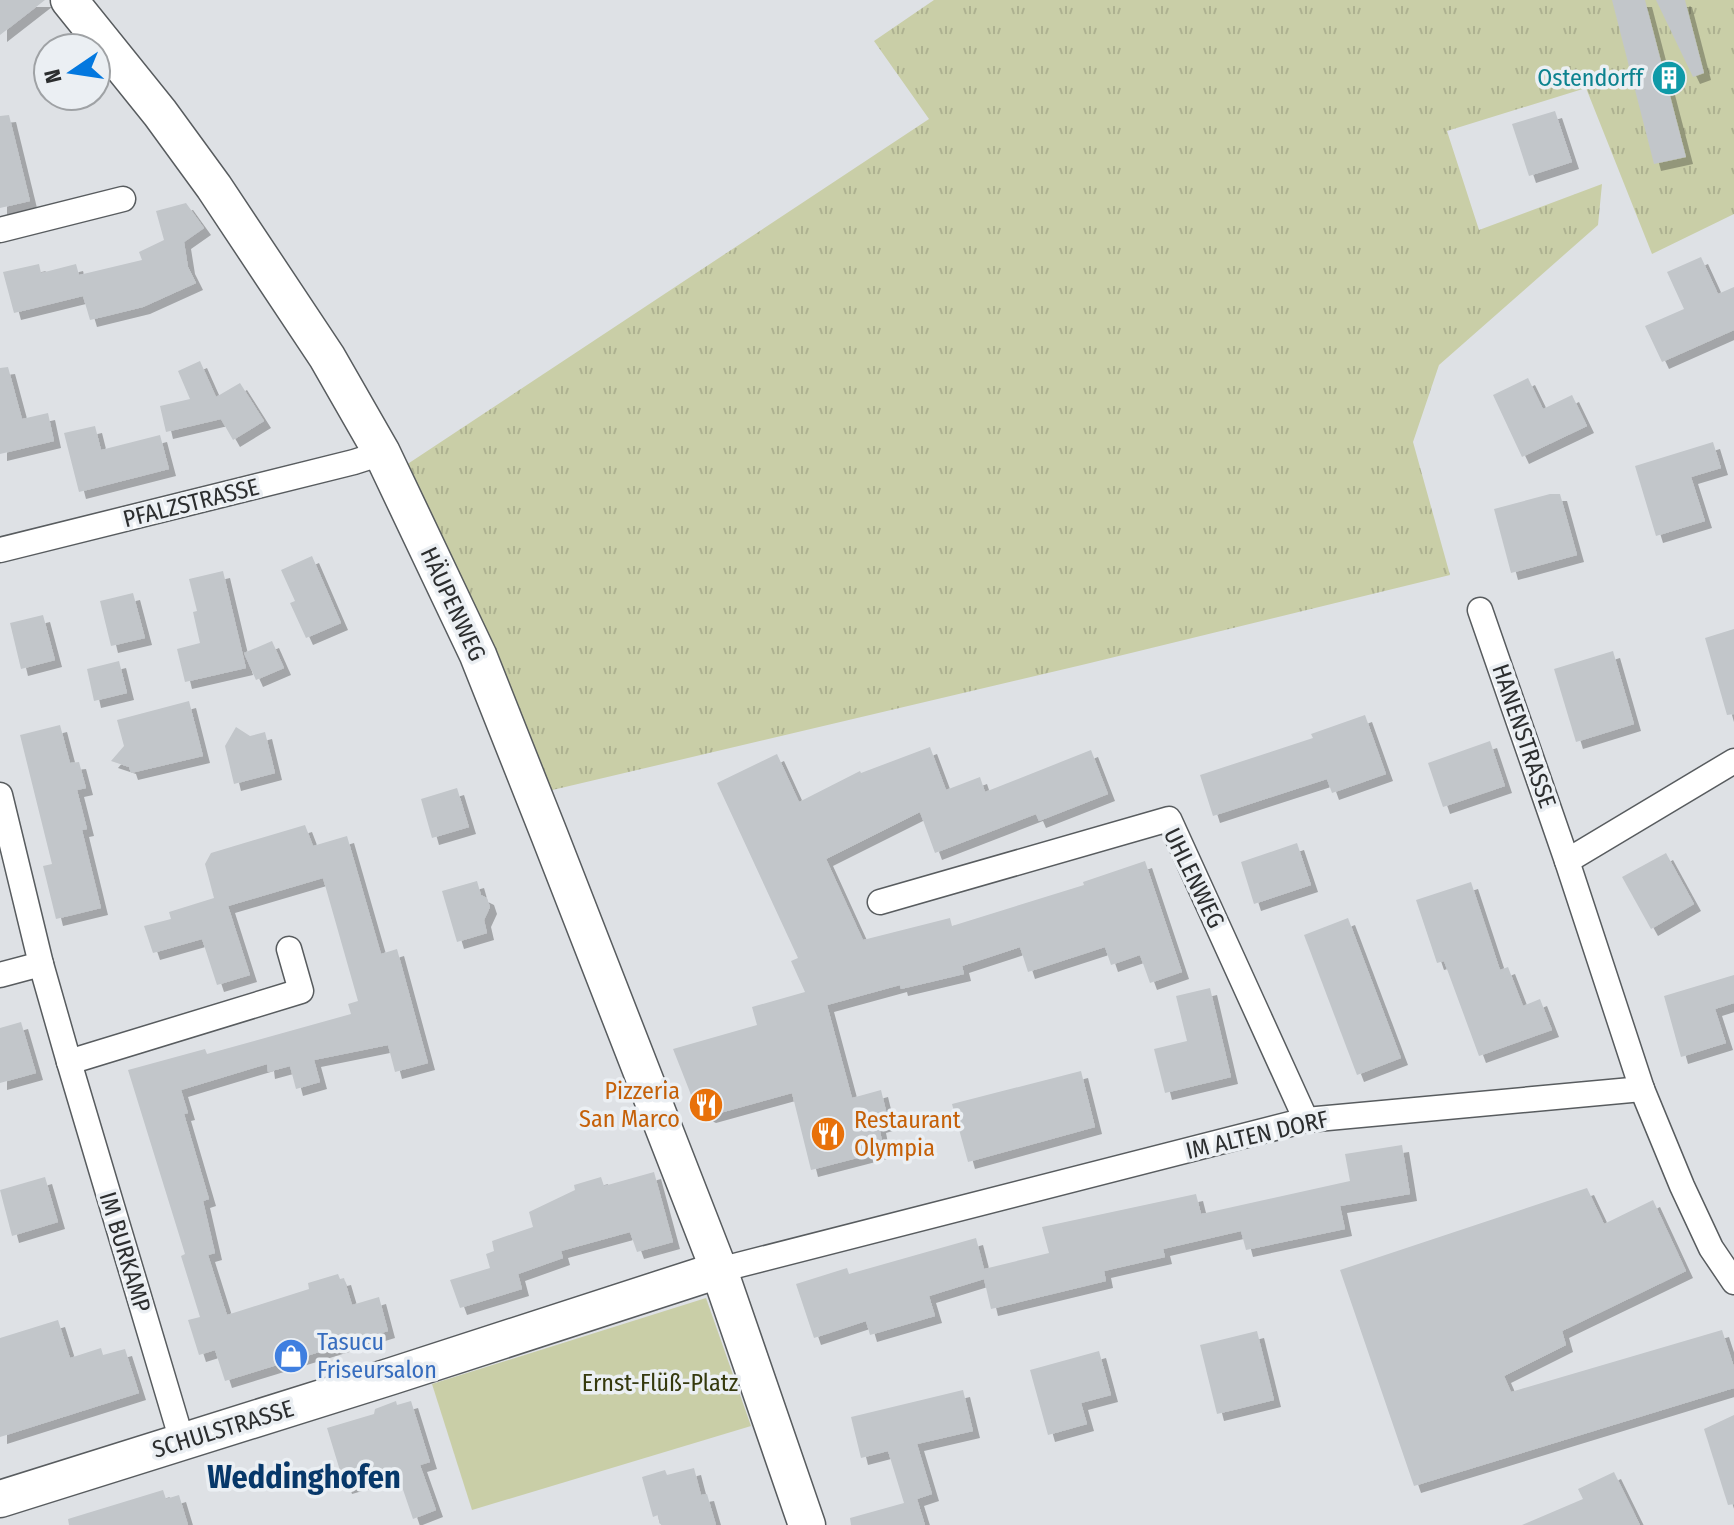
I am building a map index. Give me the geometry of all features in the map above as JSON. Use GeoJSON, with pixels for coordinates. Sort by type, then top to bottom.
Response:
{"type":"FeatureCollection","features":[{"type":"Feature","properties":{"kind":"street","name":"HÄUPENWEG"},"geometry":{"type":"LineString","coordinates":[[69,0],[160,113],[214,187],[327,357],[382,453],[478,655],[719,1270],[807,1525]]}},
{"type":"Feature","properties":{"kind":"street"},"geometry":{"type":"LineString","coordinates":[[0,230],[123,199]]}},
{"type":"Feature","properties":{"kind":"street","name":"PFALZSTRASSE"},"geometry":{"type":"LineString","coordinates":[[0,550],[382,453]]}},
{"type":"Feature","properties":{"kind":"street","name":"HANENSTRASSE"},"geometry":{"type":"LineString","coordinates":[[1480,610],[1642,1089]]}},
{"type":"Feature","properties":{"kind":"street"},"geometry":{"type":"LineString","coordinates":[[1567,861],[1734,761]]}},
{"type":"Feature","properties":{"kind":"street","name":"IM BURKAMP"},"geometry":{"type":"LineString","coordinates":[[0,795],[41,964],[182,1441]]}},
{"type":"Feature","properties":{"kind":"street","name":"UHLENWEG"},"geometry":{"type":"LineString","coordinates":[[880,902],[1169,819],[1306,1120]]}},
{"type":"Feature","properties":{"kind":"street"},"geometry":{"type":"LineString","coordinates":[[69,1062],[301,991],[289,949]]}},
{"type":"Feature","properties":{"kind":"street"},"geometry":{"type":"LineString","coordinates":[[0,975],[41,964]]}},
{"type":"Feature","properties":{"kind":"street"},"geometry":{"type":"LineString","coordinates":[[1642,1089],[1693,1211],[1711,1248],[1734,1282]]}},
{"type":"Feature","properties":{"kind":"street","name":"IM ALTEN DORF"},"geometry":{"type":"LineString","coordinates":[[719,1270],[1306,1120],[1642,1089]]}},
{"type":"Feature","properties":{"kind":"street","name":"SCHULSTRASSE"},"geometry":{"type":"LineString","coordinates":[[0,1499],[719,1270]]}},
{"type":"Feature","properties":{"kind":"green space"},"geometry":{"type":"Polygon","coordinates":[[[934,0],[1734,0],[1734,214],[1652,254],[1586,88],[1447,131],[1479,230],[1602,184],[1598,225],[1439,365],[1413,442],[1450,575],[527,796],[397,471],[929,119],[874,41],[934,0]]]}},
{"type":"Feature","properties":{"kind":"green space","name":"Ernst-Flüß-Platz"},"geometry":{"type":"Polygon","coordinates":[[[706,1298],[751,1426],[472,1510],[432,1384],[706,1298]]]}},
{"type":"Feature","properties":{"kind":"building"},"geometry":{"type":"Polygon","coordinates":[[[0,0],[45,0],[0,35],[0,0]]]}},
{"type":"Feature","properties":{"kind":"building"},"geometry":{"type":"Polygon","coordinates":[[[1612,0],[1645,0],[1686,157],[1654,164],[1612,0]]]}},
{"type":"Feature","properties":{"kind":"building"},"geometry":{"type":"Polygon","coordinates":[[[1656,0],[1685,0],[1704,73],[1693,77],[1656,0]]]}},
{"type":"Feature","properties":{"kind":"building"},"geometry":{"type":"Polygon","coordinates":[[[1555,111],[1572,162],[1529,176],[1512,124],[1555,111]]]}},
{"type":"Feature","properties":{"kind":"building"},"geometry":{"type":"Polygon","coordinates":[[[9,115],[30,201],[0,208],[0,116],[9,115]]]}},
{"type":"Feature","properties":{"kind":"building"},"geometry":{"type":"Polygon","coordinates":[[[186,203],[204,228],[184,242],[188,267],[196,283],[143,307],[90,320],[83,296],[14,313],[3,272],[39,264],[41,273],[76,264],[79,275],[142,260],[139,252],[164,240],[156,211],[186,203]]]}},
{"type":"Feature","properties":{"kind":"building"},"geometry":{"type":"Polygon","coordinates":[[[1701,257],[1718,294],[1734,287],[1734,330],[1662,362],[1645,326],[1684,309],[1667,272],[1701,257]]]}},
{"type":"Feature","properties":{"kind":"building"},"geometry":{"type":"Polygon","coordinates":[[[200,361],[216,397],[240,383],[264,421],[233,440],[221,419],[166,432],[160,406],[190,399],[178,371],[200,361]]]}},
{"type":"Feature","properties":{"kind":"building"},"geometry":{"type":"Polygon","coordinates":[[[8,367],[22,419],[48,413],[54,441],[0,454],[0,368],[8,367]]]}},
{"type":"Feature","properties":{"kind":"building"},"geometry":{"type":"Polygon","coordinates":[[[1528,378],[1543,409],[1572,395],[1587,426],[1522,457],[1493,395],[1528,378]]]}},
{"type":"Feature","properties":{"kind":"building"},"geometry":{"type":"Polygon","coordinates":[[[95,426],[101,450],[160,435],[169,469],[79,492],[64,433],[95,426]]]}},
{"type":"Feature","properties":{"kind":"building"},"geometry":{"type":"Polygon","coordinates":[[[1713,442],[1721,468],[1691,477],[1705,521],[1656,536],[1635,466],[1713,442]]]}},
{"type":"Feature","properties":{"kind":"building"},"geometry":{"type":"Polygon","coordinates":[[[1560,494],[1577,555],[1511,573],[1494,509],[1560,494]]]}},
{"type":"Feature","properties":{"kind":"building"},"geometry":{"type":"Polygon","coordinates":[[[312,556],[341,623],[306,638],[290,603],[295,601],[281,570],[312,556]]]}},
{"type":"Feature","properties":{"kind":"building"},"geometry":{"type":"Polygon","coordinates":[[[223,571],[246,668],[185,682],[177,649],[200,643],[193,612],[197,611],[189,579],[223,571]]]}},
{"type":"Feature","properties":{"kind":"building"},"geometry":{"type":"Polygon","coordinates":[[[133,593],[145,638],[111,646],[100,601],[133,593]]]}},
{"type":"Feature","properties":{"kind":"building"},"geometry":{"type":"Polygon","coordinates":[[[43,615],[55,660],[21,669],[10,623],[43,615]]]}},
{"type":"Feature","properties":{"kind":"building"},"geometry":{"type":"Polygon","coordinates":[[[1734,629],[1734,714],[1727,715],[1705,638],[1734,629]]]}},
{"type":"Feature","properties":{"kind":"building"},"geometry":{"type":"Polygon","coordinates":[[[272,641],[284,668],[256,680],[244,653],[272,641]]]}},
{"type":"Feature","properties":{"kind":"building"},"geometry":{"type":"Polygon","coordinates":[[[1613,651],[1634,724],[1576,742],[1554,669],[1613,651]]]}},
{"type":"Feature","properties":{"kind":"building"},"geometry":{"type":"Polygon","coordinates":[[[119,661],[127,693],[94,701],[87,669],[119,661]]]}},
{"type":"Feature","properties":{"kind":"building"},"geometry":{"type":"Polygon","coordinates":[[[189,701],[203,756],[131,773],[129,767],[111,761],[124,746],[117,720],[189,701]]]}},
{"type":"Feature","properties":{"kind":"building"},"geometry":{"type":"Polygon","coordinates":[[[1365,715],[1386,774],[1332,793],[1327,779],[1213,816],[1200,775],[1313,738],[1311,734],[1365,715]]]}},
{"type":"Feature","properties":{"kind":"building"},"geometry":{"type":"Polygon","coordinates":[[[60,725],[70,763],[79,762],[86,788],[77,790],[87,829],[82,830],[101,908],[56,919],[43,866],[52,864],[20,735],[60,725]]]}},
{"type":"Feature","properties":{"kind":"building"},"geometry":{"type":"Polygon","coordinates":[[[236,727],[250,736],[265,732],[275,773],[234,784],[225,746],[236,727]]]}},
{"type":"Feature","properties":{"kind":"building"},"geometry":{"type":"Polygon","coordinates":[[[1490,741],[1505,786],[1443,807],[1428,763],[1490,741]]]}},
{"type":"Feature","properties":{"kind":"building"},"geometry":{"type":"Polygon","coordinates":[[[930,747],[946,790],[980,777],[985,792],[1091,750],[1108,794],[1039,821],[1036,814],[935,853],[920,812],[826,859],[863,940],[950,918],[952,926],[1084,885],[1083,882],[1145,861],[1182,972],[1150,983],[1140,955],[1111,965],[1105,947],[1028,972],[1020,947],[962,966],[964,974],[901,989],[900,985],[827,1005],[852,1098],[881,1090],[889,1123],[879,1126],[884,1151],[811,1170],[792,1093],[709,1116],[697,1110],[673,1049],[757,1025],[752,1007],[805,992],[791,961],[798,958],[717,783],[777,754],[799,802],[860,771],[930,747]]]}},
{"type":"Feature","properties":{"kind":"building"},"geometry":{"type":"Polygon","coordinates":[[[457,788],[469,827],[432,838],[421,799],[457,788]]]}},
{"type":"Feature","properties":{"kind":"building"},"geometry":{"type":"Polygon","coordinates":[[[305,825],[313,846],[347,836],[381,954],[397,949],[428,1063],[395,1072],[388,1045],[314,1060],[320,1082],[296,1089],[290,1066],[268,1072],[267,1064],[181,1090],[188,1113],[184,1114],[209,1199],[203,1201],[215,1253],[208,1255],[227,1315],[309,1289],[308,1283],[338,1274],[340,1279],[344,1278],[352,1305],[379,1297],[388,1331],[225,1381],[215,1350],[199,1355],[188,1320],[200,1317],[181,1256],[185,1254],[128,1070],[205,1049],[207,1054],[351,1014],[348,1004],[358,1001],[323,878],[228,906],[250,975],[217,985],[202,939],[153,953],[144,926],[171,919],[169,912],[214,898],[205,864],[211,853],[305,825]]]}},
{"type":"Feature","properties":{"kind":"building"},"geometry":{"type":"Polygon","coordinates":[[[1297,843],[1311,885],[1254,904],[1241,862],[1297,843]]]}},
{"type":"Feature","properties":{"kind":"building"},"geometry":{"type":"Polygon","coordinates":[[[1666,853],[1694,904],[1651,929],[1622,877],[1666,853]]]}},
{"type":"Feature","properties":{"kind":"building"},"geometry":{"type":"Polygon","coordinates":[[[477,881],[481,895],[487,898],[490,907],[484,920],[487,933],[457,942],[442,891],[477,881]]]}},
{"type":"Feature","properties":{"kind":"building"},"geometry":{"type":"Polygon","coordinates":[[[1471,882],[1500,970],[1508,967],[1523,1006],[1540,999],[1552,1030],[1479,1056],[1444,961],[1437,963],[1416,900],[1471,882]]]}},
{"type":"Feature","properties":{"kind":"building"},"geometry":{"type":"Polygon","coordinates":[[[1348,918],[1401,1058],[1357,1075],[1304,935],[1348,918]]]}},
{"type":"Feature","properties":{"kind":"building"},"geometry":{"type":"Polygon","coordinates":[[[1734,975],[1734,1003],[1715,1009],[1726,1043],[1681,1057],[1664,996],[1734,975]]]}},
{"type":"Feature","properties":{"kind":"building"},"geometry":{"type":"Polygon","coordinates":[[[1210,988],[1231,1077],[1165,1093],[1154,1049],[1187,1041],[1176,996],[1210,988]]]}},
{"type":"Feature","properties":{"kind":"building"},"geometry":{"type":"Polygon","coordinates":[[[21,1022],[36,1073],[0,1083],[0,1028],[21,1022]]]}},
{"type":"Feature","properties":{"kind":"building"},"geometry":{"type":"Polygon","coordinates":[[[1081,1071],[1095,1127],[968,1162],[952,1104],[1081,1071]]]}},
{"type":"Feature","properties":{"kind":"building"},"geometry":{"type":"Polygon","coordinates":[[[1402,1145],[1410,1194],[1340,1206],[1345,1229],[1246,1250],[1241,1231],[1163,1249],[1165,1257],[1104,1271],[1106,1281],[991,1309],[984,1279],[929,1296],[935,1316],[870,1335],[866,1321],[814,1338],[796,1284],[847,1268],[849,1274],[976,1238],[984,1269],[1049,1253],[1042,1227],[1196,1194],[1201,1214],[1350,1181],[1345,1154],[1402,1145]]]}},
{"type":"Feature","properties":{"kind":"building"},"geometry":{"type":"Polygon","coordinates":[[[654,1172],[673,1242],[637,1252],[630,1232],[561,1251],[563,1258],[518,1274],[522,1289],[460,1308],[450,1280],[490,1268],[486,1254],[494,1251],[492,1241],[533,1227],[529,1212],[575,1190],[574,1185],[601,1177],[604,1186],[654,1172]]]}},
{"type":"Feature","properties":{"kind":"building"},"geometry":{"type":"Polygon","coordinates":[[[45,1177],[58,1222],[12,1236],[0,1190],[45,1177]]]}},
{"type":"Feature","properties":{"kind":"building"},"geometry":{"type":"Polygon","coordinates":[[[1587,1188],[1604,1224],[1653,1200],[1686,1271],[1562,1331],[1566,1345],[1504,1376],[1511,1392],[1722,1330],[1734,1367],[1734,1388],[1414,1486],[1340,1270],[1587,1188]]]}},
{"type":"Feature","properties":{"kind":"building"},"geometry":{"type":"Polygon","coordinates":[[[58,1320],[70,1358],[101,1348],[103,1355],[125,1349],[139,1393],[0,1437],[0,1338],[58,1320]]]}},
{"type":"Feature","properties":{"kind":"building"},"geometry":{"type":"Polygon","coordinates":[[[1257,1331],[1274,1400],[1217,1414],[1200,1345],[1257,1331]]]}},
{"type":"Feature","properties":{"kind":"building"},"geometry":{"type":"Polygon","coordinates":[[[1099,1351],[1111,1395],[1081,1403],[1087,1424],[1048,1435],[1030,1370],[1099,1351]]]}},
{"type":"Feature","properties":{"kind":"building"},"geometry":{"type":"Polygon","coordinates":[[[963,1390],[973,1431],[917,1444],[932,1494],[917,1499],[925,1525],[851,1525],[850,1518],[904,1503],[888,1451],[861,1458],[851,1417],[963,1390]]]}},
{"type":"Feature","properties":{"kind":"building"},"geometry":{"type":"Polygon","coordinates":[[[396,1401],[397,1405],[411,1401],[430,1462],[420,1465],[436,1510],[413,1519],[397,1472],[345,1487],[327,1428],[374,1414],[375,1409],[396,1401]]]}},
{"type":"Feature","properties":{"kind":"building"},"geometry":{"type":"Polygon","coordinates":[[[1734,1415],[1734,1504],[1728,1505],[1704,1429],[1734,1415]]]}},
{"type":"Feature","properties":{"kind":"building"},"geometry":{"type":"Polygon","coordinates":[[[694,1468],[701,1495],[707,1494],[716,1525],[661,1525],[658,1515],[653,1517],[642,1477],[665,1470],[667,1475],[694,1468]]]}},
{"type":"Feature","properties":{"kind":"building"},"geometry":{"type":"Polygon","coordinates":[[[1614,1472],[1640,1525],[1522,1525],[1583,1499],[1578,1489],[1614,1472]]]}},
{"type":"Feature","properties":{"kind":"building"},"geometry":{"type":"Polygon","coordinates":[[[163,1490],[166,1499],[179,1495],[188,1525],[69,1525],[68,1519],[163,1490]]]}},
{"type":"Feature","properties":{"kind":"place","name":"Ostendorff"},"geometry":{"type":"Point","coordinates":[1669,78]}},
{"type":"Feature","properties":{"kind":"place","name":"Pizzeria San Marco"},"geometry":{"type":"Point","coordinates":[706,1105]}},
{"type":"Feature","properties":{"kind":"place","name":"Restaurant Olympia"},"geometry":{"type":"Point","coordinates":[828,1134]}},
{"type":"Feature","properties":{"kind":"place","name":"Tasucu Friseursalon"},"geometry":{"type":"Point","coordinates":[291,1356]}},
{"type":"Feature","properties":{"kind":"district","name":"Weddinghofen"},"geometry":{"type":"Point","coordinates":[304,1477]}}]}
